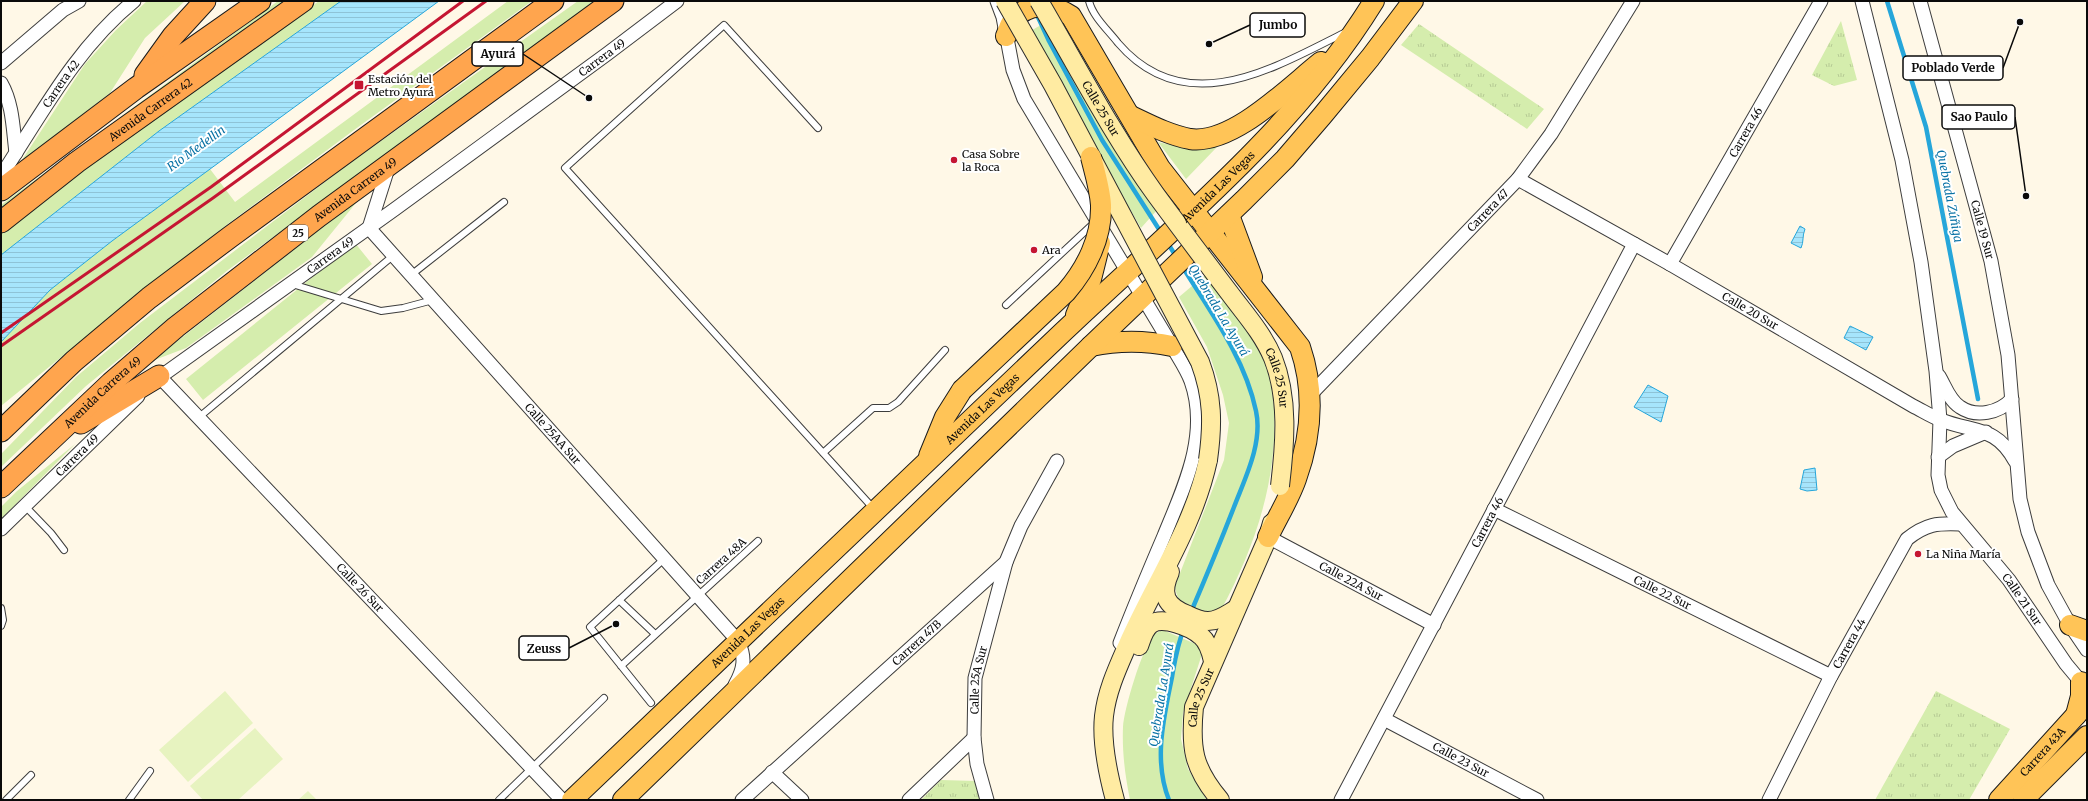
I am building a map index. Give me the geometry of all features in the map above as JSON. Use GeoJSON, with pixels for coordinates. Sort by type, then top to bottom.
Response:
{"type":"FeatureCollection","features":[{"type":"Feature","properties":{"kind":"highway"},"geometry":{"type":"LineString","coordinates":[[136,88],[173,36],[205,1]]}},
{"type":"Feature","properties":{"kind":"highway"},"geometry":{"type":"LineString","coordinates":[[1,190],[136,88],[260,1]]}},
{"type":"Feature","properties":{"kind":"highway","name":"Avenida Carrera 42"},"geometry":{"type":"LineString","coordinates":[[1,222],[77,162],[303,1]]}},
{"type":"Feature","properties":{"kind":"highway"},"geometry":{"type":"LineString","coordinates":[[1,431],[74,361],[148,298],[230,236],[553,1]]}},
{"type":"Feature","properties":{"kind":"highway","name":"Avenida Carrera 49"},"geometry":{"type":"LineString","coordinates":[[1,486],[111,382],[176,327],[319,216],[613,1]]}},
{"type":"Feature","properties":{"kind":"highway"},"geometry":{"type":"LineString","coordinates":[[45,444],[159,376]]}},
{"type":"Feature","properties":{"kind":"main road"},"geometry":{"type":"LineString","coordinates":[[1005,1],[1091,157],[1200,362],[1210,394],[1212,412],[1208,460],[1202,487],[1195,508],[1140,617],[1116,672],[1104,716],[1106,754],[1116,800]]}},
{"type":"Feature","properties":{"kind":"main road","name":"Calle 25 Sur"},"geometry":{"type":"LineString","coordinates":[[1039,1],[1130,157],[1156,195],[1259,332],[1270,352],[1282,387],[1285,448],[1280,486],[1268,537],[1194,707],[1192,738],[1197,766],[1204,779],[1220,800]]}},
{"type":"Feature","properties":{"kind":"main road"},"geometry":{"type":"LineString","coordinates":[[624,800],[1091,346],[1229,215],[1299,143],[1370,58],[1413,1]]}},
{"type":"Feature","properties":{"kind":"main road","name":"Avenida Las Vegas"},"geometry":{"type":"LineString","coordinates":[[572,800],[1073,322],[1192,211],[1281,122],[1324,72],[1352,34],[1372,3]]}},
{"type":"Feature","properties":{"kind":"main road"},"geometry":{"type":"LineString","coordinates":[[1006,36],[1012,22],[1023,12],[1033,7],[1049,6],[1065,8],[1131,116],[1160,168],[1192,211],[1300,347],[1306,364],[1311,394],[1308,421],[1301,462],[1296,480],[1268,537]]}},
{"type":"Feature","properties":{"kind":"main road"},"geometry":{"type":"LineString","coordinates":[[1131,116],[1176,136],[1192,139],[1215,137],[1240,126],[1254,116],[1352,34]]}},
{"type":"Feature","properties":{"kind":"main road"},"geometry":{"type":"LineString","coordinates":[[927,461],[945,417],[962,390],[1066,292],[1078,278],[1088,262],[1098,230],[1101,214],[1099,193],[1091,157]]}},
{"type":"Feature","properties":{"kind":"main road"},"geometry":{"type":"LineString","coordinates":[[1229,215],[1257,293]]}},
{"type":"Feature","properties":{"kind":"main road"},"geometry":{"type":"LineString","coordinates":[[1073,322],[1091,279],[1099,226]]}},
{"type":"Feature","properties":{"kind":"main road"},"geometry":{"type":"LineString","coordinates":[[1091,346],[1114,341],[1137,340],[1172,346]]}},
{"type":"Feature","properties":{"kind":"main road"},"geometry":{"type":"LineString","coordinates":[[1176,618],[1167,600],[1165,583],[1193,525],[1208,460]]}},
{"type":"Feature","properties":{"kind":"main road"},"geometry":{"type":"LineString","coordinates":[[1116,800],[1113,752],[1116,717],[1120,696],[1146,630],[1152,623],[1176,618],[1197,626],[1217,620],[1236,609]]}},
{"type":"Feature","properties":{"kind":"main road"},"geometry":{"type":"LineString","coordinates":[[1197,626],[1206,642],[1213,661]]}},
{"type":"Feature","properties":{"kind":"main road"},"geometry":{"type":"LineString","coordinates":[[2082,709],[2081,696],[2084,685]]}},
{"type":"Feature","properties":{"kind":"main road","name":"Carrera 43A"},"geometry":{"type":"LineString","coordinates":[[1999,800],[2082,709]]}},
{"type":"Feature","properties":{"kind":"main road","name":"Carrera 43A"},"geometry":{"type":"LineString","coordinates":[[2023,800],[2087,736]]}},
{"type":"Feature","properties":{"kind":"street"},"geometry":{"type":"LineString","coordinates":[[1,63],[63,10],[79,1]]}},
{"type":"Feature","properties":{"kind":"street","name":"Carrera 42"},"geometry":{"type":"LineString","coordinates":[[1,176],[75,62],[98,33],[134,1]]}},
{"type":"Feature","properties":{"kind":"street","name":"Carrera 49"},"geometry":{"type":"LineString","coordinates":[[1,528],[159,376],[369,228],[608,54],[677,1]]}},
{"type":"Feature","properties":{"kind":"street"},"geometry":{"type":"LineString","coordinates":[[997,1],[1003,17],[1013,70],[1024,99],[1172,346],[1191,381],[1194,395],[1197,421],[1196,447],[1188,478],[1112,662],[1105,689],[1104,716]]}},
{"type":"Feature","properties":{"kind":"street","name":"Carrera 47"},"geometry":{"type":"LineString","coordinates":[[1311,394],[1518,179],[1551,134],[1634,1]]}},
{"type":"Feature","properties":{"kind":"street","name":"Carrera 46"},"geometry":{"type":"LineString","coordinates":[[1670,264],[1821,1]]}},
{"type":"Feature","properties":{"kind":"street"},"geometry":{"type":"LineString","coordinates":[[1862,1],[1902,160],[1921,262],[1936,371],[1940,420]]}},
{"type":"Feature","properties":{"kind":"street","name":"Calle 19 Sur"},"geometry":{"type":"LineString","coordinates":[[1925,3],[1991,261],[2003,322],[2012,400],[2016,464]]}},
{"type":"Feature","properties":{"kind":"street"},"geometry":{"type":"LineString","coordinates":[[1,83],[7,93],[11,109],[16,154]]}},
{"type":"Feature","properties":{"kind":"street"},"geometry":{"type":"LineString","coordinates":[[369,228],[389,165]]}},
{"type":"Feature","properties":{"kind":"street","name":"Calle 20 Sur"},"geometry":{"type":"LineString","coordinates":[[1518,179],[1670,264],[1940,420],[1986,432],[2007,447],[2016,464]]}},
{"type":"Feature","properties":{"kind":"street","name":"Calle 25AA Sur"},"geometry":{"type":"LineString","coordinates":[[369,228],[738,641],[744,660],[743,671],[727,699]]}},
{"type":"Feature","properties":{"kind":"street","name":"Carrera 46"},"geometry":{"type":"LineString","coordinates":[[1341,800],[1634,244]]}},
{"type":"Feature","properties":{"kind":"street"},"geometry":{"type":"LineString","coordinates":[[1936,371],[1950,398],[1960,408],[1974,412],[1989,412],[1999,410],[2012,400]]}},
{"type":"Feature","properties":{"kind":"street","name":"Calle 26 Sur"},"geometry":{"type":"LineString","coordinates":[[159,376],[562,800]]}},
{"type":"Feature","properties":{"kind":"street","name":"Calle 21 Sur"},"geometry":{"type":"LineString","coordinates":[[1940,420],[1938,457],[1941,490],[1952,512],[1960,524],[1981,545],[2009,580],[2061,658],[2084,685]]}},
{"type":"Feature","properties":{"kind":"street"},"geometry":{"type":"LineString","coordinates":[[1938,457],[1953,446],[1986,432]]}},
{"type":"Feature","properties":{"kind":"street","name":"Carrera 47B"},"geometry":{"type":"LineString","coordinates":[[742,800],[1006,562],[1021,526],[1057,461]]}},
{"type":"Feature","properties":{"kind":"street"},"geometry":{"type":"LineString","coordinates":[[2016,464],[2020,499],[2028,532],[2048,585],[2078,628],[2087,650]]}},
{"type":"Feature","properties":{"kind":"street","name":"Calle 22 Sur"},"geometry":{"type":"LineString","coordinates":[[1494,509],[1831,676]]}},
{"type":"Feature","properties":{"kind":"street","name":"Carrera 44"},"geometry":{"type":"LineString","coordinates":[[1768,800],[1831,676],[1907,539],[1919,530],[1932,525],[1960,524]]}},
{"type":"Feature","properties":{"kind":"street","name":"Calle 22A Sur"},"geometry":{"type":"LineString","coordinates":[[1268,537],[1434,625]]}},
{"type":"Feature","properties":{"kind":"street","name":"Calle 25A Sur"},"geometry":{"type":"LineString","coordinates":[[987,800],[977,764],[974,738],[975,678],[1006,562]]}},
{"type":"Feature","properties":{"kind":"street","name":"Calle 23 Sur"},"geometry":{"type":"LineString","coordinates":[[1384,719],[1537,800]]}},
{"type":"Feature","properties":{"kind":"street"},"geometry":{"type":"LineString","coordinates":[[909,800],[974,738]]}},
{"type":"Feature","properties":{"kind":"street"},"geometry":{"type":"LineString","coordinates":[[772,772],[802,800]]}},
{"type":"Feature","properties":{"kind":"lane"},"geometry":{"type":"LineString","coordinates":[[1089,1],[1096,17],[1126,52],[1141,64],[1160,74],[1182,81],[1206,84],[1238,80],[1279,65],[1352,34]]}},
{"type":"Feature","properties":{"kind":"lane"},"geometry":{"type":"LineString","coordinates":[[818,128],[724,25],[565,168],[876,511]]}},
{"type":"Feature","properties":{"kind":"lane"},"geometry":{"type":"LineString","coordinates":[[411,275],[504,202]]}},
{"type":"Feature","properties":{"kind":"lane"},"geometry":{"type":"LineString","coordinates":[[1006,305],[1099,226]]}},
{"type":"Feature","properties":{"kind":"lane"},"geometry":{"type":"LineString","coordinates":[[198,418],[394,255]]}},
{"type":"Feature","properties":{"kind":"lane"},"geometry":{"type":"LineString","coordinates":[[290,284],[343,298],[381,311],[403,308],[433,300]]}},
{"type":"Feature","properties":{"kind":"lane"},"geometry":{"type":"LineString","coordinates":[[823,453],[873,408],[890,408],[898,402],[945,350]]}},
{"type":"Feature","properties":{"kind":"lane"},"geometry":{"type":"LineString","coordinates":[[24,505],[51,533],[64,550]]}},
{"type":"Feature","properties":{"kind":"lane","name":"Carrera 48A"},"geometry":{"type":"LineString","coordinates":[[621,666],[758,541]]}},
{"type":"Feature","properties":{"kind":"lane"},"geometry":{"type":"LineString","coordinates":[[651,703],[590,627],[665,558]]}},
{"type":"Feature","properties":{"kind":"lane"},"geometry":{"type":"LineString","coordinates":[[619,600],[655,634]]}},
{"type":"Feature","properties":{"kind":"lane"},"geometry":{"type":"LineString","coordinates":[[1,608],[3,610],[4,620],[1,626]]}},
{"type":"Feature","properties":{"kind":"lane"},"geometry":{"type":"LineString","coordinates":[[499,800],[604,698]]}},
{"type":"Feature","properties":{"kind":"lane"},"geometry":{"type":"LineString","coordinates":[[129,800],[150,771]]}},
{"type":"Feature","properties":{"kind":"lane"},"geometry":{"type":"LineString","coordinates":[[6,800],[31,775]]}},
{"type":"Feature","properties":{"kind":"green space"},"geometry":{"type":"Polygon","coordinates":[[[147,1],[185,1],[145,38],[110,93],[20,163],[85,64],[116,30],[147,1]]]}},
{"type":"Feature","properties":{"kind":"green space"},"geometry":{"type":"Polygon","coordinates":[[[278,1],[291,1],[1,214],[1,205],[278,1]]]}},
{"type":"Feature","properties":{"kind":"green space"},"geometry":{"type":"Polygon","coordinates":[[[319,1],[341,1],[159,131],[1,255],[1,234],[67,180],[189,95],[319,1]]]}},
{"type":"Feature","properties":{"kind":"green space"},"geometry":{"type":"Polygon","coordinates":[[[508,1],[532,1],[229,223],[1,406],[1,342],[50,290],[112,241],[210,169],[235,202],[508,1]]]}},
{"type":"Feature","properties":{"kind":"green space"},"geometry":{"type":"Polygon","coordinates":[[[578,1],[595,1],[228,270],[86,386],[1,467],[1,454],[76,377],[140,323],[346,166],[578,1]]]}},
{"type":"Feature","properties":{"kind":"green space"},"geometry":{"type":"Polygon","coordinates":[[[1048,21],[1158,209],[1141,228],[1027,33],[1048,21]]]}},
{"type":"Feature","properties":{"kind":"green space"},"geometry":{"type":"Polygon","coordinates":[[[1841,21],[1857,80],[1834,86],[1812,75],[1841,21]]]}},
{"type":"Feature","properties":{"kind":"green space"},"geometry":{"type":"Polygon","coordinates":[[[1419,24],[1544,109],[1527,129],[1401,45],[1419,24]]]}},
{"type":"Feature","properties":{"kind":"green space"},"geometry":{"type":"Polygon","coordinates":[[[1158,142],[1180,147],[1217,147],[1186,179],[1158,142]]]}},
{"type":"Feature","properties":{"kind":"green space"},"geometry":{"type":"Polygon","coordinates":[[[360,198],[312,257],[186,348],[152,361],[360,198]]]}},
{"type":"Feature","properties":{"kind":"green space"},"geometry":{"type":"Polygon","coordinates":[[[355,243],[372,264],[203,400],[186,379],[355,243]]]}},
{"type":"Feature","properties":{"kind":"green space"},"geometry":{"type":"Polygon","coordinates":[[[1205,275],[1247,329],[1262,355],[1270,377],[1274,407],[1274,434],[1268,487],[1254,537],[1244,562],[1221,610],[1202,614],[1183,604],[1178,596],[1175,586],[1224,460],[1229,423],[1223,395],[1207,347],[1179,297],[1205,275]]]}},
{"type":"Feature","properties":{"kind":"green space"},"geometry":{"type":"Polygon","coordinates":[[[75,444],[1,519],[1,507],[17,491],[75,444]]]}},
{"type":"Feature","properties":{"kind":"green space"},"geometry":{"type":"Polygon","coordinates":[[[1163,630],[1198,645],[1202,654],[1183,713],[1181,739],[1188,769],[1207,800],[1130,800],[1123,754],[1124,718],[1134,680],[1144,653],[1154,635],[1163,630]]]}},
{"type":"Feature","properties":{"kind":"green space"},"geometry":{"type":"Polygon","coordinates":[[[225,691],[253,723],[188,782],[159,750],[225,691]]]}},
{"type":"Feature","properties":{"kind":"green space"},"geometry":{"type":"Polygon","coordinates":[[[1936,691],[2010,729],[1969,800],[1875,800],[1936,691]]]}},
{"type":"Feature","properties":{"kind":"green space"},"geometry":{"type":"Polygon","coordinates":[[[255,728],[283,759],[238,800],[203,800],[190,786],[255,728]]]}},
{"type":"Feature","properties":{"kind":"green space"},"geometry":{"type":"Polygon","coordinates":[[[941,780],[977,781],[983,800],[921,800],[941,780]]]}},
{"type":"Feature","properties":{"kind":"green space"},"geometry":{"type":"Polygon","coordinates":[[[308,791],[317,800],[298,800],[308,791]]]}},
{"type":"Feature","properties":{"kind":"water","name":"Río Medellín"},"geometry":{"type":"Polygon","coordinates":[[[341,1],[439,1],[112,241],[50,290],[1,342],[1,255],[159,131],[341,1]]]}},
{"type":"Feature","properties":{"kind":"water"},"geometry":{"type":"Polygon","coordinates":[[[1800,226],[1805,229],[1801,248],[1791,243],[1800,226]]]}},
{"type":"Feature","properties":{"kind":"water"},"geometry":{"type":"Polygon","coordinates":[[[1850,326],[1873,337],[1866,350],[1844,338],[1850,326]]]}},
{"type":"Feature","properties":{"kind":"water"},"geometry":{"type":"Polygon","coordinates":[[[1648,385],[1668,396],[1661,422],[1634,407],[1648,385]]]}},
{"type":"Feature","properties":{"kind":"water"},"geometry":{"type":"Polygon","coordinates":[[[1815,468],[1817,490],[1807,491],[1800,489],[1804,470],[1815,468]]]}},
{"type":"Feature","properties":{"kind":"waterway","name":"Quebrada Zúñiga"},"geometry":{"type":"LineString","coordinates":[[1887,1],[1926,127],[1978,399]]}},
{"type":"Feature","properties":{"kind":"waterway","name":"Quebrada La Ayurá"},"geometry":{"type":"LineString","coordinates":[[1038,17],[1049,41],[1102,140],[1162,234]]}},
{"type":"Feature","properties":{"kind":"waterway","name":"Quebrada La Ayurá"},"geometry":{"type":"LineString","coordinates":[[1167,242],[1177,258]]}},
{"type":"Feature","properties":{"kind":"waterway","name":"Quebrada La Ayurá"},"geometry":{"type":"LineString","coordinates":[[1182,266],[1215,318],[1244,372],[1251,391],[1258,423],[1255,448],[1248,472],[1191,612]]}},
{"type":"Feature","properties":{"kind":"waterway","name":"Quebrada La Ayurá"},"geometry":{"type":"LineString","coordinates":[[1169,800],[1164,785],[1162,770],[1161,754],[1163,723],[1175,659],[1184,629]]}},
{"type":"Feature","properties":{"kind":"railway"},"geometry":{"type":"LineString","coordinates":[[1,333],[211,187],[463,1]]}},
{"type":"Feature","properties":{"kind":"railway"},"geometry":{"type":"LineString","coordinates":[[1,346],[213,198],[486,1]]}},
{"type":"Feature","properties":{"kind":"place","name":"Poblado Verde"},"geometry":{"type":"Point","coordinates":[2020,22]}},
{"type":"Feature","properties":{"kind":"place","name":"Jumbo"},"geometry":{"type":"Point","coordinates":[1209,44]}},
{"type":"Feature","properties":{"kind":"place","name":"Estación del Metro Ayurá"},"geometry":{"type":"Point","coordinates":[359,85]}},
{"type":"Feature","properties":{"kind":"place","name":"Ayurá"},"geometry":{"type":"Point","coordinates":[589,98]}},
{"type":"Feature","properties":{"kind":"place","name":"Casa Sobre la Roca"},"geometry":{"type":"Point","coordinates":[954,160]}},
{"type":"Feature","properties":{"kind":"place","name":"Sao Paulo"},"geometry":{"type":"Point","coordinates":[2026,196]}},
{"type":"Feature","properties":{"kind":"place","name":"Ara"},"geometry":{"type":"Point","coordinates":[1034,250]}},
{"type":"Feature","properties":{"kind":"place","name":"La Niña María"},"geometry":{"type":"Point","coordinates":[1918,554]}},
{"type":"Feature","properties":{"kind":"place","name":"Zeuss"},"geometry":{"type":"Point","coordinates":[616,624]}}]}
